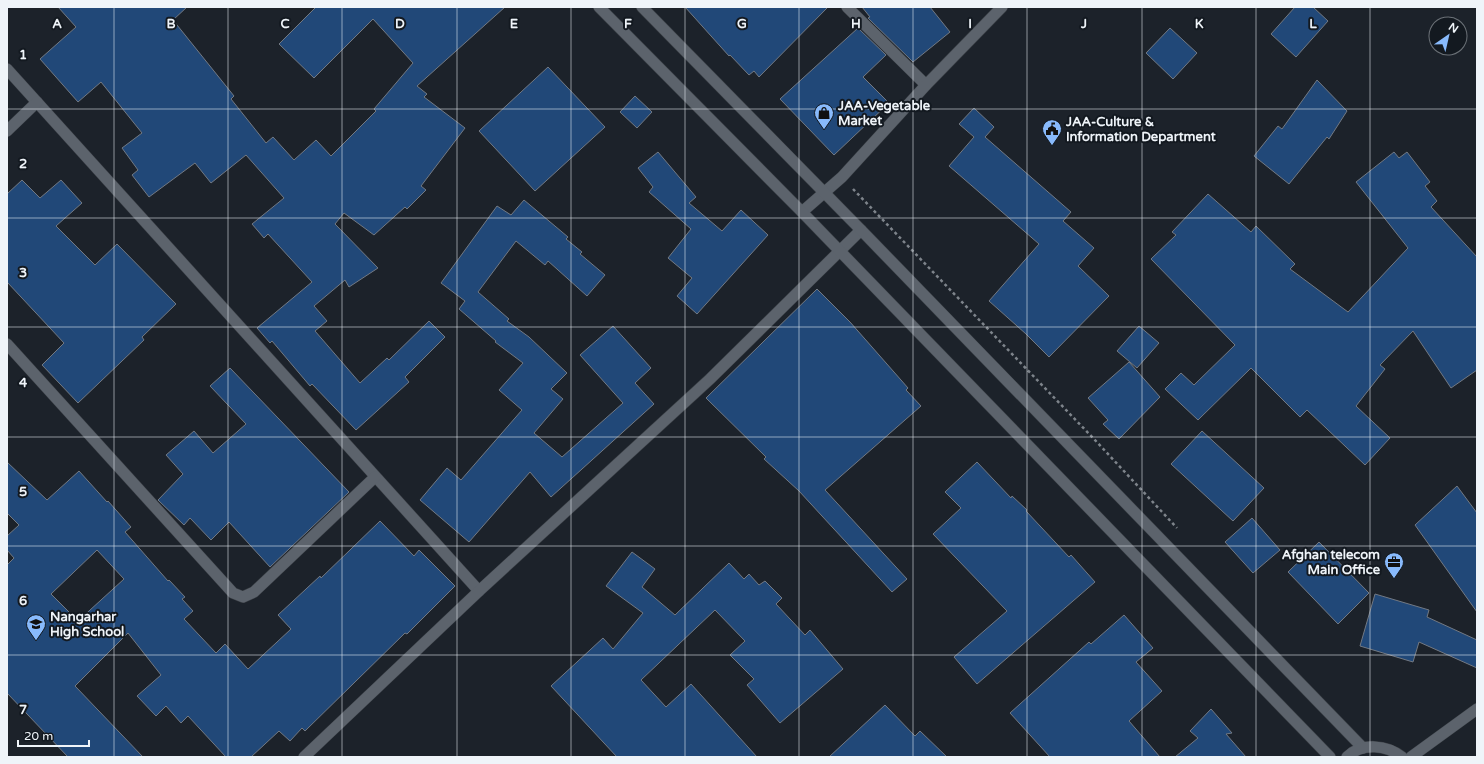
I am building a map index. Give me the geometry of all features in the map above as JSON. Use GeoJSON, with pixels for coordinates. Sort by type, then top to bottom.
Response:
{"type":"FeatureCollection","features":[{"type":"Feature","properties":{"kind":"street"},"geometry":{"type":"LineString","coordinates":[[599,7],[802,212],[1330,757]]}},
{"type":"Feature","properties":{"kind":"street"},"geometry":{"type":"LineString","coordinates":[[642,7],[861,230],[1363,748]]}},
{"type":"Feature","properties":{"kind":"street"},"geometry":{"type":"LineString","coordinates":[[847,7],[926,85]]}},
{"type":"Feature","properties":{"kind":"street"},"geometry":{"type":"LineString","coordinates":[[802,212],[842,177],[926,85],[1002,7]]}},
{"type":"Feature","properties":{"kind":"street"},"geometry":{"type":"LineString","coordinates":[[7,69],[479,592]]}},
{"type":"Feature","properties":{"kind":"street"},"geometry":{"type":"LineString","coordinates":[[7,131],[37,102]]}},
{"type":"Feature","properties":{"kind":"street"},"geometry":{"type":"LineString","coordinates":[[304,757],[479,592],[710,379],[861,230]]}},
{"type":"Feature","properties":{"kind":"street"},"geometry":{"type":"LineString","coordinates":[[7,344],[233,593],[243,597],[254,592],[375,477]]}},
{"type":"Feature","properties":{"kind":"street"},"geometry":{"type":"LineString","coordinates":[[1410,757],[1477,709]]}},
{"type":"Feature","properties":{"kind":"street"},"geometry":{"type":"LineString","coordinates":[[1347,757],[1363,748],[1380,746],[1394,751],[1402,757]]}},
{"type":"Feature","properties":{"kind":"path"},"geometry":{"type":"LineString","coordinates":[[842,177],[1094,439],[1180,531]]}},
{"type":"Feature","properties":{"kind":"building"},"geometry":{"type":"Polygon","coordinates":[[[58,7],[187,7],[173,20],[234,96],[231,99],[266,143],[273,137],[294,160],[316,140],[331,156],[376,111],[374,109],[413,63],[373,19],[314,78],[279,44],[316,7],[505,7],[417,86],[427,94],[424,97],[465,128],[421,186],[426,190],[407,209],[405,207],[374,235],[344,213],[335,224],[378,268],[349,287],[345,280],[314,306],[327,321],[315,331],[360,383],[387,358],[389,360],[429,321],[445,337],[405,377],[409,382],[356,430],[312,384],[310,386],[272,341],[270,343],[257,328],[312,282],[268,234],[264,238],[252,224],[284,198],[246,155],[211,183],[195,163],[149,197],[132,175],[138,170],[122,148],[142,133],[101,82],[78,102],[40,59],[76,27],[58,7]]]}},
{"type":"Feature","properties":{"kind":"building"},"geometry":{"type":"Polygon","coordinates":[[[685,7],[828,7],[759,77],[754,71],[749,75],[730,55],[729,56],[685,7]]]}},
{"type":"Feature","properties":{"kind":"building"},"geometry":{"type":"Polygon","coordinates":[[[862,7],[930,7],[950,32],[913,62],[868,18],[870,17],[862,7]]]}},
{"type":"Feature","properties":{"kind":"building"},"geometry":{"type":"Polygon","coordinates":[[[1295,7],[1313,7],[1328,21],[1296,57],[1271,34],[1295,7]]]}},
{"type":"Feature","properties":{"kind":"building"},"geometry":{"type":"Polygon","coordinates":[[[858,28],[886,55],[863,77],[889,103],[834,155],[780,99],[858,28]]]}},
{"type":"Feature","properties":{"kind":"building"},"geometry":{"type":"Polygon","coordinates":[[[1170,28],[1197,53],[1173,79],[1146,53],[1170,28]]]}},
{"type":"Feature","properties":{"kind":"building"},"geometry":{"type":"Polygon","coordinates":[[[548,67],[605,127],[535,191],[479,131],[548,67]]]}},
{"type":"Feature","properties":{"kind":"building"},"geometry":{"type":"Polygon","coordinates":[[[1317,80],[1347,111],[1329,139],[1327,137],[1289,184],[1254,156],[1278,126],[1282,129],[1317,80]]]}},
{"type":"Feature","properties":{"kind":"building"},"geometry":{"type":"Polygon","coordinates":[[[635,96],[652,112],[637,128],[620,112],[635,96]]]}},
{"type":"Feature","properties":{"kind":"building"},"geometry":{"type":"Polygon","coordinates":[[[974,108],[994,127],[985,137],[1071,212],[1063,221],[1094,248],[1078,266],[1109,296],[1049,357],[989,301],[1039,244],[949,166],[974,137],[959,124],[974,108]]]}},
{"type":"Feature","properties":{"kind":"building"},"geometry":{"type":"Polygon","coordinates":[[[658,152],[696,197],[689,203],[722,231],[741,210],[768,235],[697,314],[677,296],[692,278],[668,258],[691,229],[649,192],[653,187],[638,168],[658,152]]]}},
{"type":"Feature","properties":{"kind":"building"},"geometry":{"type":"Polygon","coordinates":[[[1394,152],[1399,158],[1407,152],[1430,182],[1425,186],[1437,201],[1431,207],[1477,257],[1477,370],[1451,388],[1413,331],[1380,365],[1385,369],[1356,406],[1390,438],[1365,465],[1307,410],[1300,417],[1251,368],[1198,420],[1165,389],[1181,373],[1194,385],[1235,345],[1151,259],[1176,235],[1172,232],[1208,194],[1251,232],[1256,226],[1295,264],[1290,269],[1348,312],[1408,248],[1356,182],[1394,152]]]}},
{"type":"Feature","properties":{"kind":"building"},"geometry":{"type":"Polygon","coordinates":[[[22,180],[40,198],[61,180],[82,203],[56,226],[95,265],[117,244],[176,304],[142,337],[144,340],[78,403],[42,365],[64,343],[7,282],[7,194],[22,180]]]}},
{"type":"Feature","properties":{"kind":"building"},"geometry":{"type":"Polygon","coordinates":[[[524,200],[568,237],[566,239],[582,252],[580,254],[605,275],[587,296],[548,261],[545,265],[516,241],[478,292],[509,319],[507,321],[529,337],[567,373],[551,389],[563,399],[534,433],[562,457],[623,403],[580,355],[613,326],[651,368],[635,383],[654,404],[551,497],[530,472],[469,542],[420,500],[447,468],[461,480],[522,410],[499,390],[523,363],[495,342],[496,341],[459,309],[465,301],[441,283],[497,206],[511,215],[524,200]]]}},
{"type":"Feature","properties":{"kind":"building"},"geometry":{"type":"Polygon","coordinates":[[[817,289],[850,322],[908,388],[906,390],[921,406],[825,490],[907,579],[892,592],[799,491],[764,459],[766,457],[706,398],[817,289]]]}},
{"type":"Feature","properties":{"kind":"building"},"geometry":{"type":"Polygon","coordinates":[[[1139,326],[1159,343],[1137,368],[1117,351],[1139,326]]]}},
{"type":"Feature","properties":{"kind":"building"},"geometry":{"type":"Polygon","coordinates":[[[1129,362],[1160,397],[1119,439],[1103,424],[1108,420],[1088,398],[1129,362]]]}},
{"type":"Feature","properties":{"kind":"building"},"geometry":{"type":"Polygon","coordinates":[[[230,368],[349,492],[270,567],[229,522],[211,540],[190,518],[184,525],[158,500],[183,474],[166,455],[194,431],[213,453],[246,424],[210,386],[230,368]]]}},
{"type":"Feature","properties":{"kind":"building"},"geometry":{"type":"Polygon","coordinates":[[[1202,431],[1264,488],[1233,521],[1171,464],[1202,431]]]}},
{"type":"Feature","properties":{"kind":"building"},"geometry":{"type":"Polygon","coordinates":[[[7,462],[47,500],[79,471],[131,527],[125,532],[168,581],[169,580],[185,597],[182,599],[193,611],[184,619],[216,653],[225,644],[248,669],[291,629],[278,615],[320,576],[321,578],[380,521],[414,556],[419,550],[455,586],[305,731],[302,728],[290,741],[279,731],[251,757],[226,757],[188,716],[181,723],[166,706],[156,716],[137,696],[161,675],[128,633],[75,686],[143,757],[68,757],[7,693],[7,565],[14,558],[7,550],[7,536],[19,525],[7,513],[7,462]],[[97,550],[51,594],[78,621],[124,579],[97,550]]]}},
{"type":"Feature","properties":{"kind":"building"},"geometry":{"type":"Polygon","coordinates":[[[977,462],[1011,498],[1012,496],[1027,510],[1026,511],[1069,557],[1071,555],[1095,582],[977,684],[954,657],[1007,611],[933,534],[961,508],[945,492],[977,462]]]}},
{"type":"Feature","properties":{"kind":"building"},"geometry":{"type":"Polygon","coordinates":[[[1457,486],[1477,513],[1477,612],[1415,525],[1457,486]]]}},
{"type":"Feature","properties":{"kind":"building"},"geometry":{"type":"Polygon","coordinates":[[[1252,518],[1280,550],[1253,573],[1225,542],[1252,518]]]}},
{"type":"Feature","properties":{"kind":"building"},"geometry":{"type":"Polygon","coordinates":[[[1319,542],[1369,593],[1338,624],[1288,572],[1319,542]]]}},
{"type":"Feature","properties":{"kind":"building"},"geometry":{"type":"Polygon","coordinates":[[[632,552],[655,569],[642,587],[675,615],[729,563],[744,579],[749,574],[759,585],[765,581],[782,598],[776,604],[805,635],[810,630],[843,669],[780,723],[747,685],[754,679],[730,655],[745,641],[715,610],[641,680],[666,707],[691,684],[757,757],[617,757],[551,686],[603,638],[613,649],[643,613],[606,586],[632,552]]]}},
{"type":"Feature","properties":{"kind":"building"},"geometry":{"type":"Polygon","coordinates":[[[1375,594],[1429,610],[1427,617],[1477,640],[1477,668],[1419,642],[1413,662],[1360,646],[1375,594]]]}},
{"type":"Feature","properties":{"kind":"building"},"geometry":{"type":"Polygon","coordinates":[[[1124,615],[1153,648],[1136,662],[1162,691],[1129,721],[1160,757],[1050,757],[1010,713],[1089,642],[1091,644],[1124,615]]]}},
{"type":"Feature","properties":{"kind":"building"},"geometry":{"type":"Polygon","coordinates":[[[885,705],[915,736],[920,731],[947,757],[829,757],[885,705]]]}},
{"type":"Feature","properties":{"kind":"building"},"geometry":{"type":"Polygon","coordinates":[[[1211,709],[1232,733],[1226,734],[1246,757],[1175,757],[1198,738],[1190,731],[1211,709]]]}},
{"type":"Feature","properties":{"kind":"place","name":"JAA-Vegetable Market"},"geometry":{"type":"Point","coordinates":[824,130]}},
{"type":"Feature","properties":{"kind":"place","name":"JAA-Culture & Information Department"},"geometry":{"type":"Point","coordinates":[1052,146]}},
{"type":"Feature","properties":{"kind":"place","name":"Afghan telecom Main Office"},"geometry":{"type":"Point","coordinates":[1394,579]}},
{"type":"Feature","properties":{"kind":"place","name":"Nangarhar High School"},"geometry":{"type":"Point","coordinates":[36,641]}}]}
